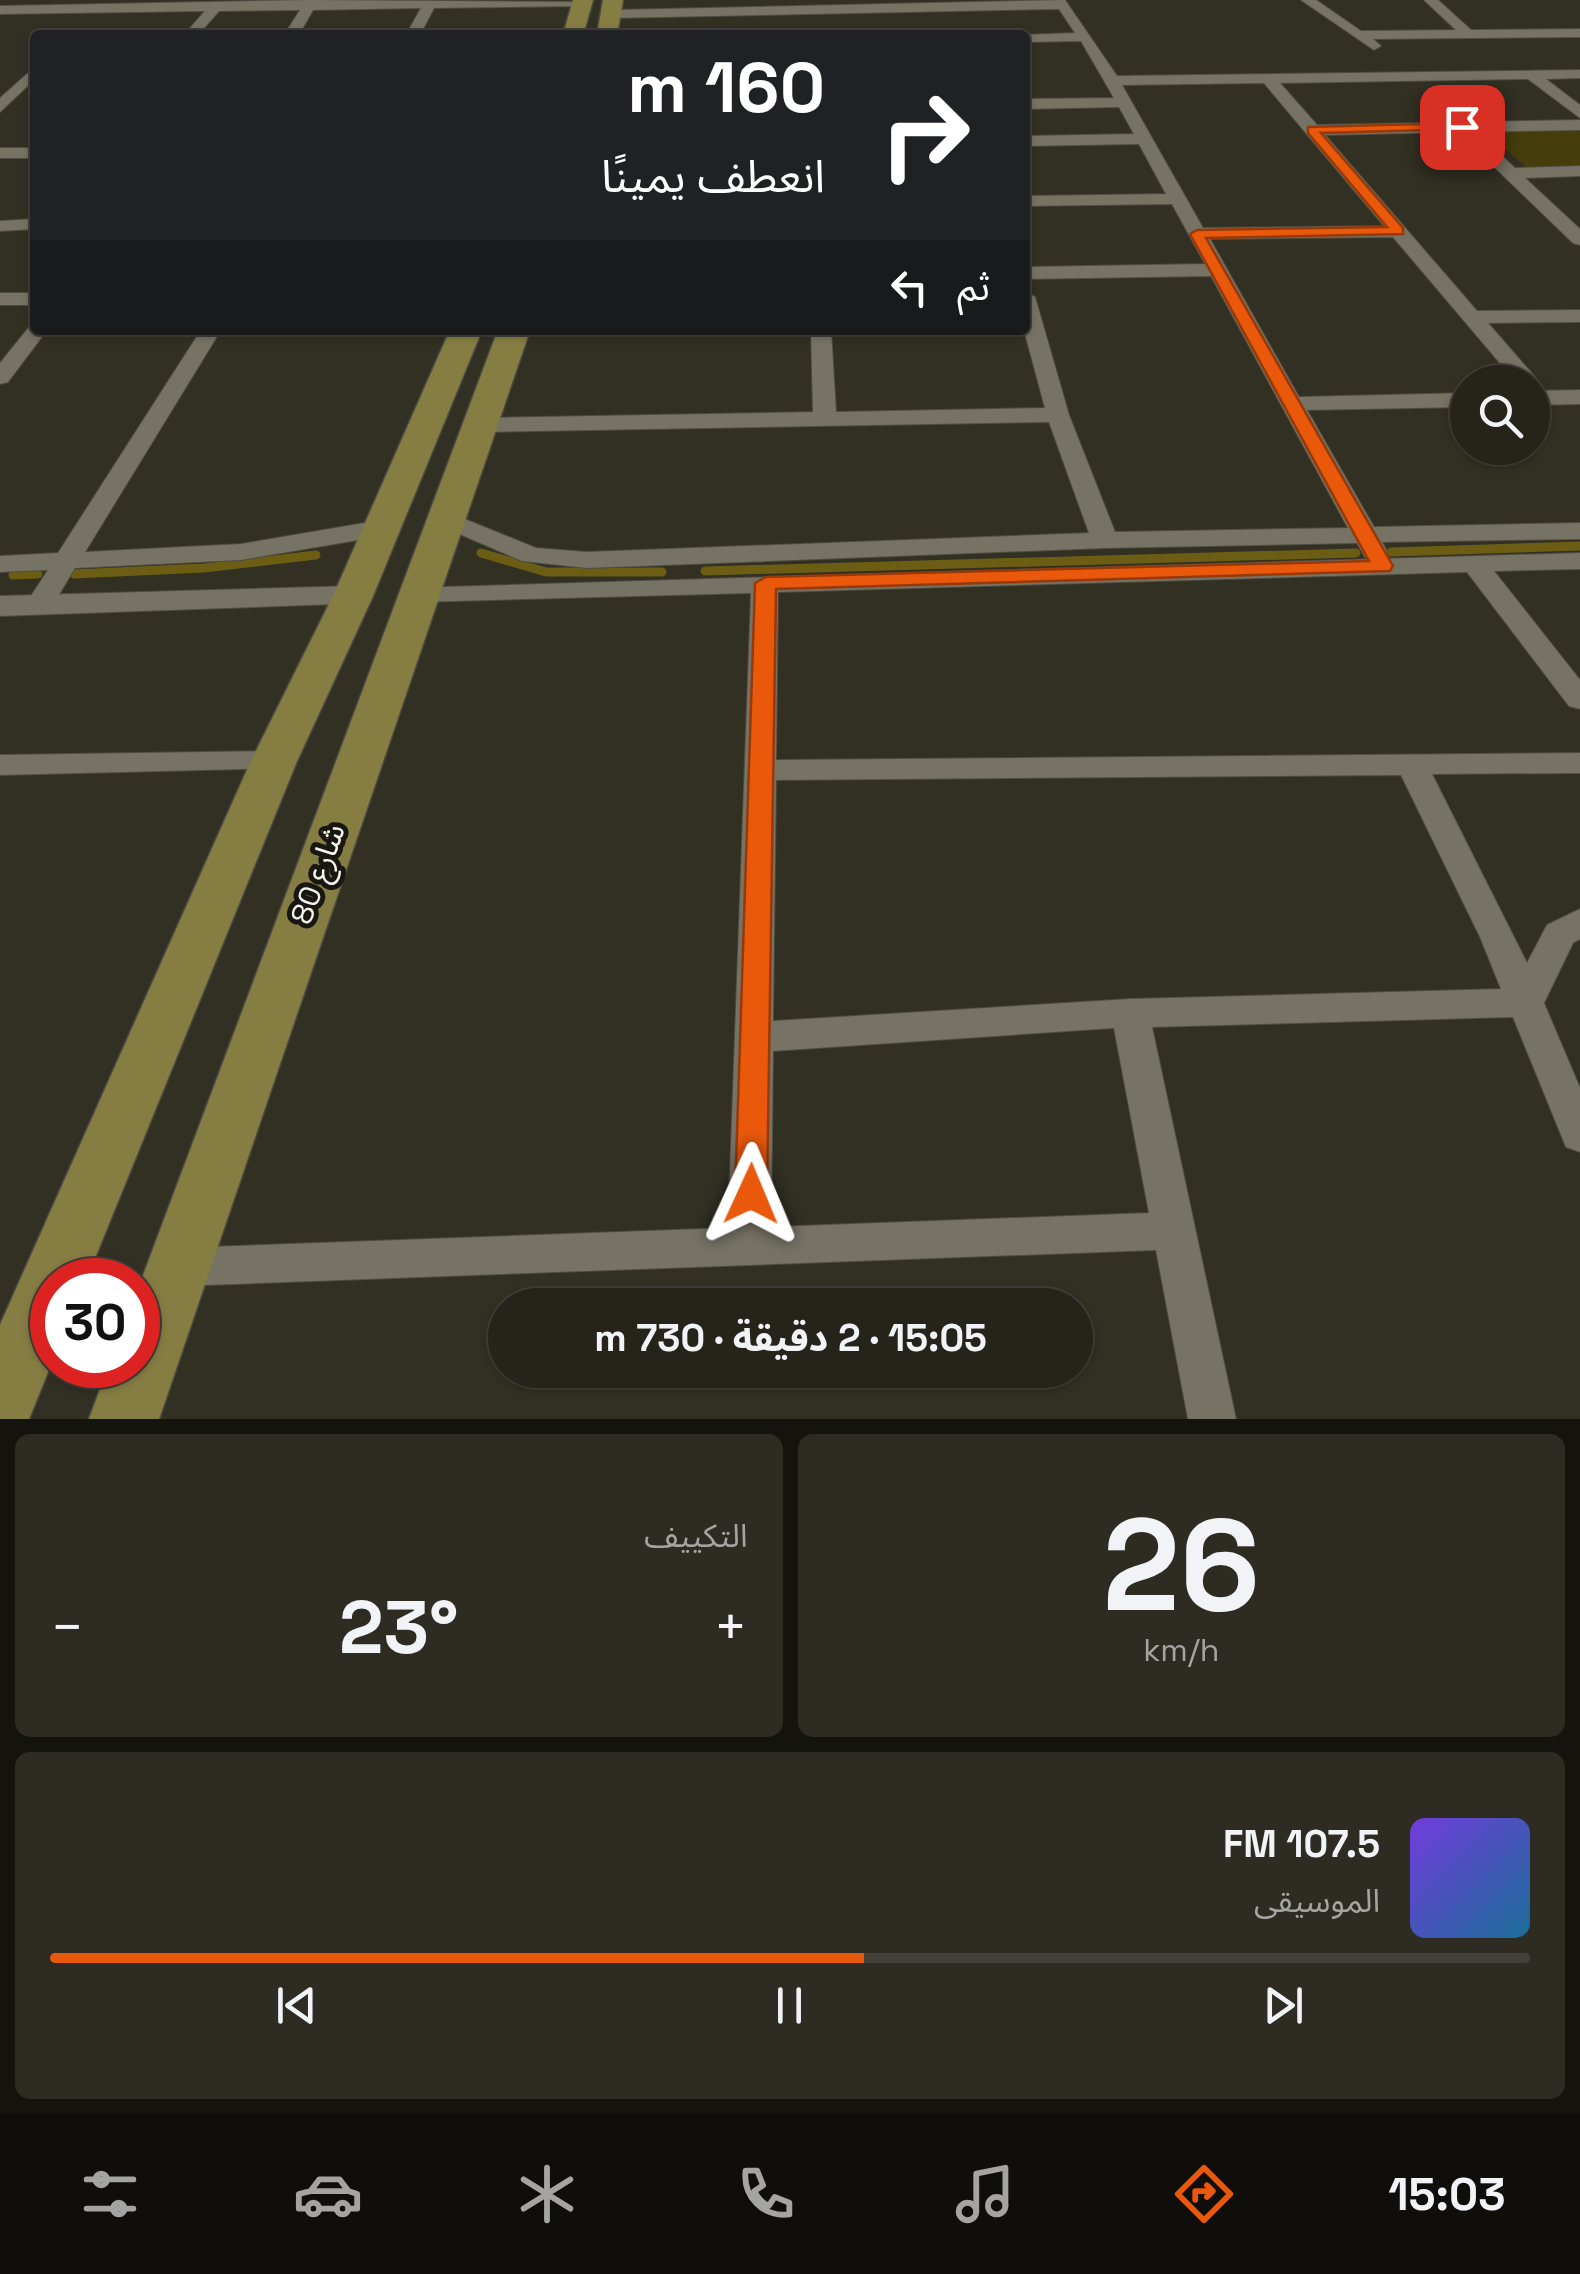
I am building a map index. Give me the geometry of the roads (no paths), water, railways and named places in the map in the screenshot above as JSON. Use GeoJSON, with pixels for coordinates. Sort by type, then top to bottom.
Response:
{"type":"FeatureCollection","features":[{"type":"Feature","properties":{"kind":"main road"},"geometry":{"type":"LineString","coordinates":[[574,30],[582,1]]}},
{"type":"Feature","properties":{"kind":"main road"},"geometry":{"type":"LineString","coordinates":[[63,1258],[274,761],[353,596],[464,335]]}},
{"type":"Feature","properties":{"kind":"main road","name":"شارع 80"},"geometry":{"type":"LineString","coordinates":[[124,1419],[512,335]]}},
{"type":"Feature","properties":{"kind":"main road"},"geometry":{"type":"LineString","coordinates":[[0,1405],[30,1335]]}},
{"type":"Feature","properties":{"kind":"street"},"geometry":{"type":"LineString","coordinates":[[1306,0],[1416,77]]}},
{"type":"Feature","properties":{"kind":"street"},"geometry":{"type":"LineString","coordinates":[[1430,0],[1468,34]]}},
{"type":"Feature","properties":{"kind":"street"},"geometry":{"type":"LineString","coordinates":[[0,10],[93,11],[120,4],[582,1]]}},
{"type":"Feature","properties":{"kind":"street"},"geometry":{"type":"LineString","coordinates":[[417,30],[431,2]]}},
{"type":"Feature","properties":{"kind":"street"},"geometry":{"type":"LineString","coordinates":[[611,16],[1060,2],[1117,90],[1382,566]]}},
{"type":"Feature","properties":{"kind":"street"},"geometry":{"type":"LineString","coordinates":[[295,30],[320,3]]}},
{"type":"Feature","properties":{"kind":"street"},"geometry":{"type":"LineString","coordinates":[[197,30],[226,4]]}},
{"type":"Feature","properties":{"kind":"street"},"geometry":{"type":"LineString","coordinates":[[81,23],[93,11]]}},
{"type":"Feature","properties":{"kind":"street"},"geometry":{"type":"LineString","coordinates":[[1360,35],[1580,33]]}},
{"type":"Feature","properties":{"kind":"street"},"geometry":{"type":"LineString","coordinates":[[1030,38],[1085,37]]}},
{"type":"Feature","properties":{"kind":"street"},"geometry":{"type":"LineString","coordinates":[[1030,103],[1117,90],[1268,78],[1580,74]]}},
{"type":"Feature","properties":{"kind":"street"},"geometry":{"type":"LineString","coordinates":[[1532,75],[1580,113]]}},
{"type":"Feature","properties":{"kind":"street"},"geometry":{"type":"LineString","coordinates":[[6,108],[30,77]]}},
{"type":"Feature","properties":{"kind":"street"},"geometry":{"type":"LineString","coordinates":[[1268,78],[1511,365]]}},
{"type":"Feature","properties":{"kind":"street"},"geometry":{"type":"LineString","coordinates":[[1030,88],[1117,90]]}},
{"type":"Feature","properties":{"kind":"street"},"geometry":{"type":"LineString","coordinates":[[1312,130],[1580,125]]}},
{"type":"Feature","properties":{"kind":"street"},"geometry":{"type":"LineString","coordinates":[[1462,127],[1580,239]]}},
{"type":"Feature","properties":{"kind":"street"},"geometry":{"type":"LineString","coordinates":[[1030,141],[1144,139]]}},
{"type":"Feature","properties":{"kind":"street"},"geometry":{"type":"LineString","coordinates":[[0,153],[30,153]]}},
{"type":"Feature","properties":{"kind":"street"},"geometry":{"type":"LineString","coordinates":[[1511,173],[1580,171]]}},
{"type":"Feature","properties":{"kind":"street"},"geometry":{"type":"LineString","coordinates":[[1030,201],[1177,199]]}},
{"type":"Feature","properties":{"kind":"street"},"geometry":{"type":"LineString","coordinates":[[0,226],[30,220]]}},
{"type":"Feature","properties":{"kind":"street"},"geometry":{"type":"LineString","coordinates":[[1197,234],[1398,231]]}},
{"type":"Feature","properties":{"kind":"street"},"geometry":{"type":"LineString","coordinates":[[1030,273],[1216,270]]}},
{"type":"Feature","properties":{"kind":"street"},"geometry":{"type":"LineString","coordinates":[[0,300],[30,299]]}},
{"type":"Feature","properties":{"kind":"street"},"geometry":{"type":"LineString","coordinates":[[1030,315],[1058,416],[1105,540]]}},
{"type":"Feature","properties":{"kind":"street"},"geometry":{"type":"LineString","coordinates":[[1471,317],[1580,316]]}},
{"type":"Feature","properties":{"kind":"street"},"geometry":{"type":"LineString","coordinates":[[2,371],[34,335]]}},
{"type":"Feature","properties":{"kind":"street"},"geometry":{"type":"LineString","coordinates":[[39,605],[208,335]]}},
{"type":"Feature","properties":{"kind":"street"},"geometry":{"type":"LineString","coordinates":[[821,335],[825,420]]}},
{"type":"Feature","properties":{"kind":"street"},"geometry":{"type":"LineString","coordinates":[[1550,394],[1580,397]]}},
{"type":"Feature","properties":{"kind":"street"},"geometry":{"type":"LineString","coordinates":[[1290,404],[1450,400]]}},
{"type":"Feature","properties":{"kind":"street"},"geometry":{"type":"LineString","coordinates":[[478,425],[1058,416]]}},
{"type":"Feature","properties":{"kind":"street"},"geometry":{"type":"LineString","coordinates":[[444,518],[531,555],[588,560],[1105,540],[1580,532]]}},
{"type":"Feature","properties":{"kind":"street"},"geometry":{"type":"LineString","coordinates":[[1,566],[241,552],[382,528]]}},
{"type":"Feature","properties":{"kind":"street"},"geometry":{"type":"LineString","coordinates":[[682,556],[683,585]]}},
{"type":"Feature","properties":{"kind":"street"},"geometry":{"type":"LineString","coordinates":[[418,594],[1580,561]]}},
{"type":"Feature","properties":{"kind":"street"},"geometry":{"type":"LineString","coordinates":[[1474,564],[1580,700]]}},
{"type":"Feature","properties":{"kind":"street"},"geometry":{"type":"LineString","coordinates":[[750,1247],[766,583]]}},
{"type":"Feature","properties":{"kind":"street"},"geometry":{"type":"LineString","coordinates":[[0,606],[353,596]]}},
{"type":"Feature","properties":{"kind":"street"},"geometry":{"type":"LineString","coordinates":[[0,765],[274,761]]}},
{"type":"Feature","properties":{"kind":"street"},"geometry":{"type":"LineString","coordinates":[[1411,763],[1498,937],[1580,1136]]}},
{"type":"Feature","properties":{"kind":"street"},"geometry":{"type":"LineString","coordinates":[[761,770],[1580,763]]}},
{"type":"Feature","properties":{"kind":"street"},"geometry":{"type":"LineString","coordinates":[[1525,1002],[1560,934],[1580,922]]}},
{"type":"Feature","properties":{"kind":"street"},"geometry":{"type":"LineString","coordinates":[[755,1037],[1130,1013],[1525,1002]]}},
{"type":"Feature","properties":{"kind":"street"},"geometry":{"type":"LineString","coordinates":[[1130,1013],[1212,1419]]}},
{"type":"Feature","properties":{"kind":"street"},"geometry":{"type":"LineString","coordinates":[[178,1267],[1174,1231]]}},
{"type":"Feature","properties":{"kind":"waterway"},"geometry":{"type":"LineString","coordinates":[[1391,552],[1580,546]]}},
{"type":"Feature","properties":{"kind":"waterway"},"geometry":{"type":"LineString","coordinates":[[481,553],[546,572],[662,572]]}},
{"type":"Feature","properties":{"kind":"waterway"},"geometry":{"type":"LineString","coordinates":[[705,571],[1356,553]]}},
{"type":"Feature","properties":{"kind":"waterway"},"geometry":{"type":"LineString","coordinates":[[74,574],[204,568],[316,555]]}},
{"type":"Feature","properties":{"kind":"waterway"},"geometry":{"type":"LineString","coordinates":[[13,575],[38,574]]}}]}
